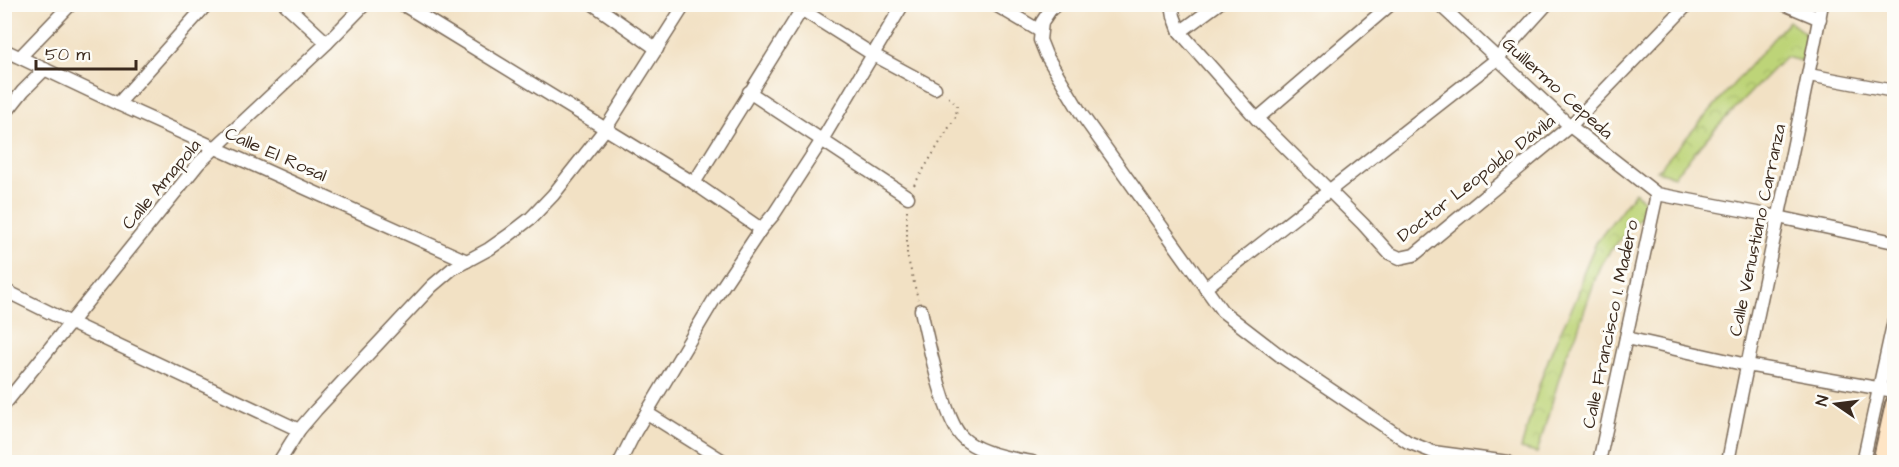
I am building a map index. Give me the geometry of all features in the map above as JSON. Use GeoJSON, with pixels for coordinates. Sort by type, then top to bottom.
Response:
{"type":"FeatureCollection","features":[{"type":"Feature","properties":{"kind":"main road"},"geometry":{"type":"LineString","coordinates":[[1882,459],[1894,404]]}},
{"type":"Feature","properties":{"kind":"street"},"geometry":{"type":"LineString","coordinates":[[20,57],[71,4]]}},
{"type":"Feature","properties":{"kind":"street"},"geometry":{"type":"LineString","coordinates":[[118,104],[207,4]]}},
{"type":"Feature","properties":{"kind":"street"},"geometry":{"type":"LineString","coordinates":[[285,4],[327,44]]}},
{"type":"Feature","properties":{"kind":"street","name":"Calle Amapola"},"geometry":{"type":"LineString","coordinates":[[4,405],[187,177],[327,44],[364,4]]}},
{"type":"Feature","properties":{"kind":"street"},"geometry":{"type":"LineString","coordinates":[[402,4],[694,183],[761,229]]}},
{"type":"Feature","properties":{"kind":"street"},"geometry":{"type":"LineString","coordinates":[[593,4],[657,49]]}},
{"type":"Feature","properties":{"kind":"street"},"geometry":{"type":"LineString","coordinates":[[279,462],[299,430],[316,410],[432,286],[453,269],[489,249],[531,218],[553,195],[606,128],[685,4]]}},
{"type":"Feature","properties":{"kind":"street"},"geometry":{"type":"LineString","coordinates":[[620,462],[715,298],[822,140],[903,4]]}},
{"type":"Feature","properties":{"kind":"street"},"geometry":{"type":"LineString","coordinates":[[994,4],[1040,31]]}},
{"type":"Feature","properties":{"kind":"street"},"geometry":{"type":"LineString","coordinates":[[1057,4],[1044,16],[1040,31],[1040,40],[1046,56],[1082,115],[1222,311],[1273,350],[1394,435],[1433,452],[1508,462]]}},
{"type":"Feature","properties":{"kind":"street","name":"Doctor Leopoldo Dávila"},"geometry":{"type":"LineString","coordinates":[[1172,4],[1180,32],[1257,119],[1396,258],[1414,255],[1570,126],[1688,4]]}},
{"type":"Feature","properties":{"kind":"street"},"geometry":{"type":"LineString","coordinates":[[1180,32],[1218,4]]}},
{"type":"Feature","properties":{"kind":"street"},"geometry":{"type":"LineString","coordinates":[[1257,119],[1391,4]]}},
{"type":"Feature","properties":{"kind":"street","name":"Guillermo Cepeda"},"geometry":{"type":"LineString","coordinates":[[1439,4],[1570,126],[1657,194]]}},
{"type":"Feature","properties":{"kind":"street"},"geometry":{"type":"LineString","coordinates":[[1205,288],[1497,59],[1547,4]]}},
{"type":"Feature","properties":{"kind":"street"},"geometry":{"type":"LineString","coordinates":[[1784,4],[1820,19]]}},
{"type":"Feature","properties":{"kind":"street","name":"Calle Venustiano Carranza"},"geometry":{"type":"LineString","coordinates":[[1728,462],[1822,4]]}},
{"type":"Feature","properties":{"kind":"street"},"geometry":{"type":"LineString","coordinates":[[694,183],[800,6],[872,54],[935,88]]}},
{"type":"Feature","properties":{"kind":"street","name":"Calle El Rosal"},"geometry":{"type":"LineString","coordinates":[[4,50],[118,104],[467,261]]}},
{"type":"Feature","properties":{"kind":"street"},"geometry":{"type":"LineString","coordinates":[[4,115],[45,69]]}},
{"type":"Feature","properties":{"kind":"street"},"geometry":{"type":"LineString","coordinates":[[1809,75],[1894,91]]}},
{"type":"Feature","properties":{"kind":"street"},"geometry":{"type":"LineString","coordinates":[[749,92],[908,197]]}},
{"type":"Feature","properties":{"kind":"street"},"geometry":{"type":"LineString","coordinates":[[1657,194],[1894,242]]}},
{"type":"Feature","properties":{"kind":"street","name":"Calle Francisco I. Madero"},"geometry":{"type":"LineString","coordinates":[[1599,462],[1657,194]]}},
{"type":"Feature","properties":{"kind":"street"},"geometry":{"type":"LineString","coordinates":[[4,290],[299,430]]}},
{"type":"Feature","properties":{"kind":"street"},"geometry":{"type":"LineString","coordinates":[[921,310],[948,410],[962,437],[996,454],[1032,462]]}},
{"type":"Feature","properties":{"kind":"street"},"geometry":{"type":"LineString","coordinates":[[1863,462],[1894,320]]}},
{"type":"Feature","properties":{"kind":"street"},"geometry":{"type":"LineString","coordinates":[[1626,338],[1747,365],[1894,391]]}},
{"type":"Feature","properties":{"kind":"street"},"geometry":{"type":"LineString","coordinates":[[647,413],[725,462]]}},
{"type":"Feature","properties":{"kind":"path"},"geometry":{"type":"LineString","coordinates":[[921,310],[907,255],[908,197],[952,125],[957,112],[955,101],[935,88]]}},
{"type":"Feature","properties":{"kind":"green space"},"geometry":{"type":"Polygon","coordinates":[[[1789,21],[1807,35],[1802,61],[1785,57],[1714,130],[1674,176],[1657,171],[1789,21]]]}},
{"type":"Feature","properties":{"kind":"green space"},"geometry":{"type":"Polygon","coordinates":[[[1635,192],[1648,204],[1644,213],[1610,251],[1599,268],[1576,335],[1566,355],[1537,453],[1521,449],[1540,382],[1553,347],[1578,295],[1583,273],[1596,243],[1635,192]]]}}]}
